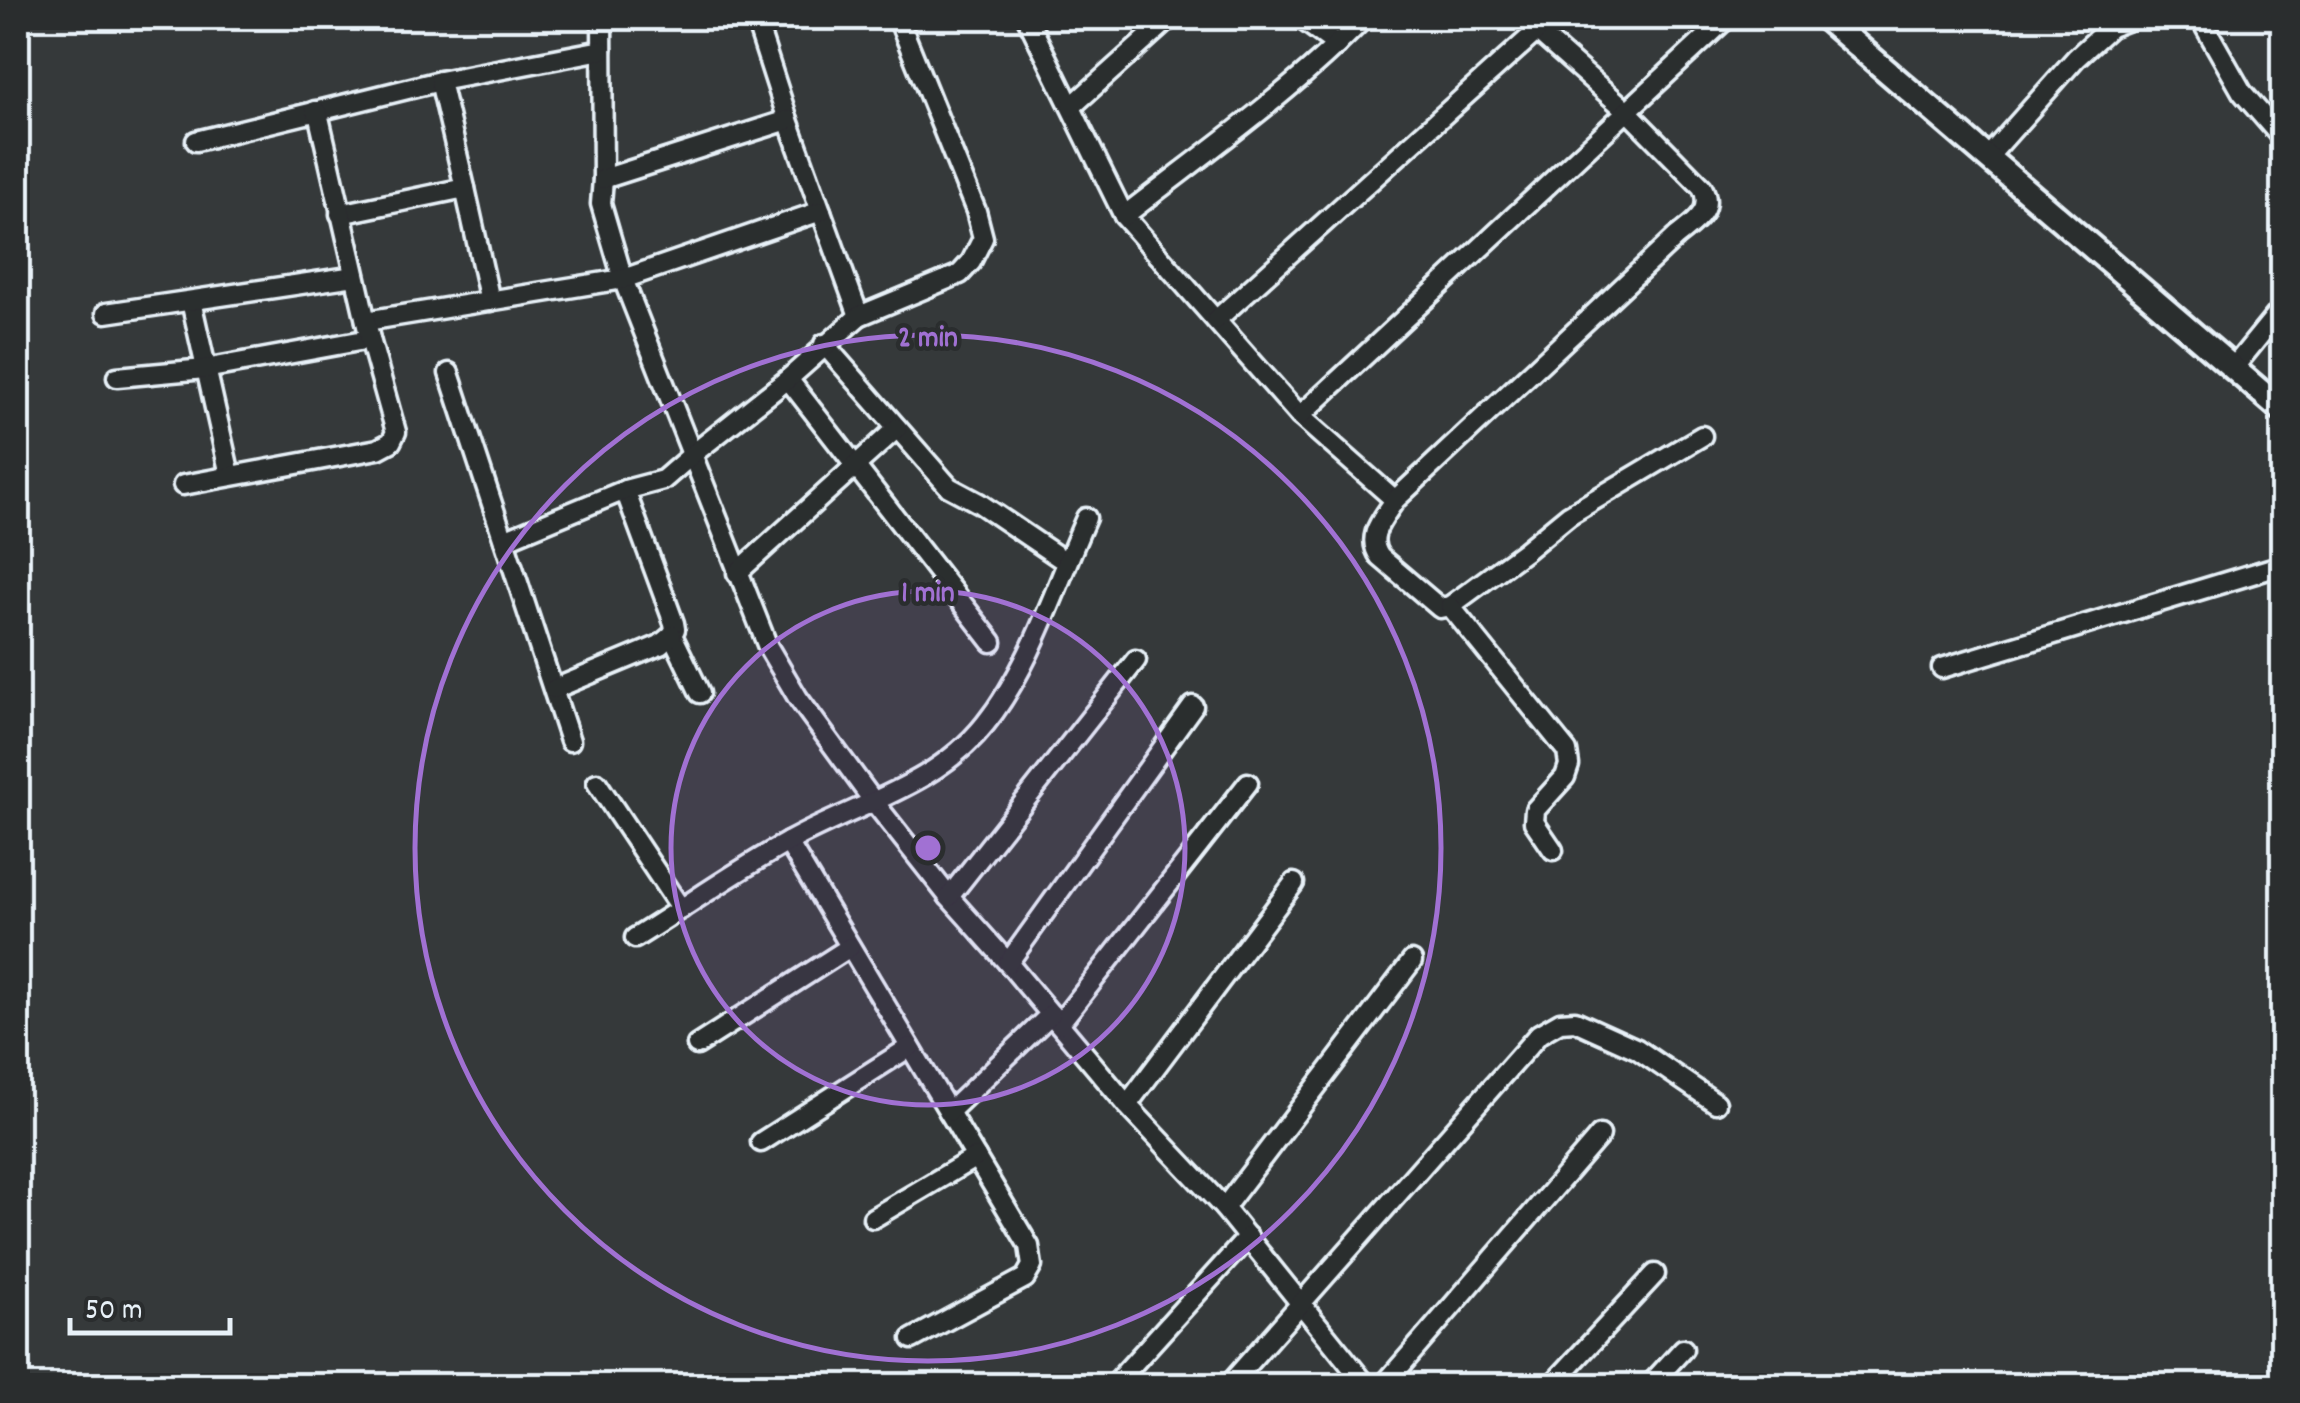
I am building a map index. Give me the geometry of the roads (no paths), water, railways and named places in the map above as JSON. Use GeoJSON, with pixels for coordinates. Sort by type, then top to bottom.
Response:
{"type":"FeatureCollection","features":[{"type":"Feature","properties":{"kind":"main road"},"geometry":{"type":"LineString","coordinates":[[1825,18],[2282,410]]}},
{"type":"Feature","properties":{"kind":"street"},"geometry":{"type":"LineString","coordinates":[[602,18],[601,204],[623,279],[768,647],[798,698],[949,897],[1127,1105],[1224,1208],[1370,1385],[1600,1135]]}},
{"type":"Feature","properties":{"kind":"street"},"geometry":{"type":"LineString","coordinates":[[504,540],[625,490],[663,480],[859,316],[960,274],[971,262],[982,238],[976,211],[898,18]]}},
{"type":"Feature","properties":{"kind":"street"},"geometry":{"type":"LineString","coordinates":[[1027,18],[1124,216],[1300,416],[1395,500]]}},
{"type":"Feature","properties":{"kind":"street"},"geometry":{"type":"LineString","coordinates":[[1071,107],[1170,18]]}},
{"type":"Feature","properties":{"kind":"street"},"geometry":{"type":"LineString","coordinates":[[1300,18],[1337,45]]}},
{"type":"Feature","properties":{"kind":"street"},"geometry":{"type":"LineString","coordinates":[[1124,216],[1265,106],[1364,18]]}},
{"type":"Feature","properties":{"kind":"street"},"geometry":{"type":"LineString","coordinates":[[1522,18],[1626,111],[1702,187],[1706,208],[1395,500],[1373,536],[1373,547],[1440,608],[1450,606],[1569,515],[1702,436]]}},
{"type":"Feature","properties":{"kind":"street"},"geometry":{"type":"LineString","coordinates":[[1300,416],[1727,18]]}},
{"type":"Feature","properties":{"kind":"street"},"geometry":{"type":"LineString","coordinates":[[1988,157],[2076,58],[2110,27],[2133,18]]}},
{"type":"Feature","properties":{"kind":"street"},"geometry":{"type":"LineString","coordinates":[[2200,18],[2242,92],[2282,138]]}},
{"type":"Feature","properties":{"kind":"street"},"geometry":{"type":"LineString","coordinates":[[759,30],[859,316]]}},
{"type":"Feature","properties":{"kind":"street"},"geometry":{"type":"LineString","coordinates":[[1216,320],[1537,31]]}},
{"type":"Feature","properties":{"kind":"street"},"geometry":{"type":"LineString","coordinates":[[196,140],[440,81],[602,50]]}},
{"type":"Feature","properties":{"kind":"street"},"geometry":{"type":"LineString","coordinates":[[440,81],[490,301]]}},
{"type":"Feature","properties":{"kind":"street"},"geometry":{"type":"LineString","coordinates":[[183,485],[378,449],[391,442],[396,432],[315,111]]}},
{"type":"Feature","properties":{"kind":"street"},"geometry":{"type":"LineString","coordinates":[[604,180],[788,120]]}},
{"type":"Feature","properties":{"kind":"street"},"geometry":{"type":"LineString","coordinates":[[340,214],[465,188]]}},
{"type":"Feature","properties":{"kind":"street"},"geometry":{"type":"LineString","coordinates":[[117,377],[205,369],[490,301],[623,279],[821,211]]}},
{"type":"Feature","properties":{"kind":"street"},"geometry":{"type":"LineString","coordinates":[[106,314],[355,276]]}},
{"type":"Feature","properties":{"kind":"street"},"geometry":{"type":"LineString","coordinates":[[191,300],[230,475]]}},
{"type":"Feature","properties":{"kind":"street"},"geometry":{"type":"LineString","coordinates":[[2234,368],[2282,308]]}},
{"type":"Feature","properties":{"kind":"street"},"geometry":{"type":"LineString","coordinates":[[824,344],[949,487],[1066,562]]}},
{"type":"Feature","properties":{"kind":"street"},"geometry":{"type":"LineString","coordinates":[[449,374],[570,741]]}},
{"type":"Feature","properties":{"kind":"street"},"geometry":{"type":"LineString","coordinates":[[788,379],[992,642]]}},
{"type":"Feature","properties":{"kind":"street"},"geometry":{"type":"LineString","coordinates":[[738,573],[897,428]]}},
{"type":"Feature","properties":{"kind":"street"},"geometry":{"type":"LineString","coordinates":[[554,689],[660,644],[675,628],[625,490]]}},
{"type":"Feature","properties":{"kind":"street"},"geometry":{"type":"LineString","coordinates":[[635,938],[788,842],[922,778],[958,752],[984,726],[1010,690],[1086,518]]}},
{"type":"Feature","properties":{"kind":"street"},"geometry":{"type":"LineString","coordinates":[[1942,668],[2282,564]]}},
{"type":"Feature","properties":{"kind":"street"},"geometry":{"type":"LineString","coordinates":[[1450,606],[1568,751],[1565,777],[1535,810],[1534,822],[1553,850]]}},
{"type":"Feature","properties":{"kind":"street"},"geometry":{"type":"LineString","coordinates":[[672,635],[700,693]]}},
{"type":"Feature","properties":{"kind":"street"},"geometry":{"type":"LineString","coordinates":[[949,897],[1136,660]]}},
{"type":"Feature","properties":{"kind":"street"},"geometry":{"type":"LineString","coordinates":[[1008,963],[1193,706]]}},
{"type":"Feature","properties":{"kind":"street"},"geometry":{"type":"LineString","coordinates":[[597,783],[681,909]]}},
{"type":"Feature","properties":{"kind":"street"},"geometry":{"type":"LineString","coordinates":[[949,1112],[1055,1019],[1248,783]]}},
{"type":"Feature","properties":{"kind":"street"},"geometry":{"type":"LineString","coordinates":[[788,842],[1029,1246],[1032,1266],[1025,1278],[912,1339]]}},
{"type":"Feature","properties":{"kind":"street"},"geometry":{"type":"LineString","coordinates":[[1127,1105],[1294,882]]}},
{"type":"Feature","properties":{"kind":"street"},"geometry":{"type":"LineString","coordinates":[[698,1045],[850,947]]}},
{"type":"Feature","properties":{"kind":"street"},"geometry":{"type":"LineString","coordinates":[[1224,1208],[1412,962]]}},
{"type":"Feature","properties":{"kind":"street"},"geometry":{"type":"LineString","coordinates":[[1228,1386],[1538,1034],[1560,1022],[1576,1020],[1637,1048],[1716,1103]]}},
{"type":"Feature","properties":{"kind":"street"},"geometry":{"type":"LineString","coordinates":[[762,1142],[910,1047]]}},
{"type":"Feature","properties":{"kind":"street"},"geometry":{"type":"LineString","coordinates":[[873,1218],[976,1157]]}},
{"type":"Feature","properties":{"kind":"street"},"geometry":{"type":"LineString","coordinates":[[1113,1386],[1248,1237]]}},
{"type":"Feature","properties":{"kind":"street"},"geometry":{"type":"LineString","coordinates":[[1551,1386],[1655,1274]]}},
{"type":"Feature","properties":{"kind":"street"},"geometry":{"type":"LineString","coordinates":[[1649,1386],[1683,1348]]}}]}
